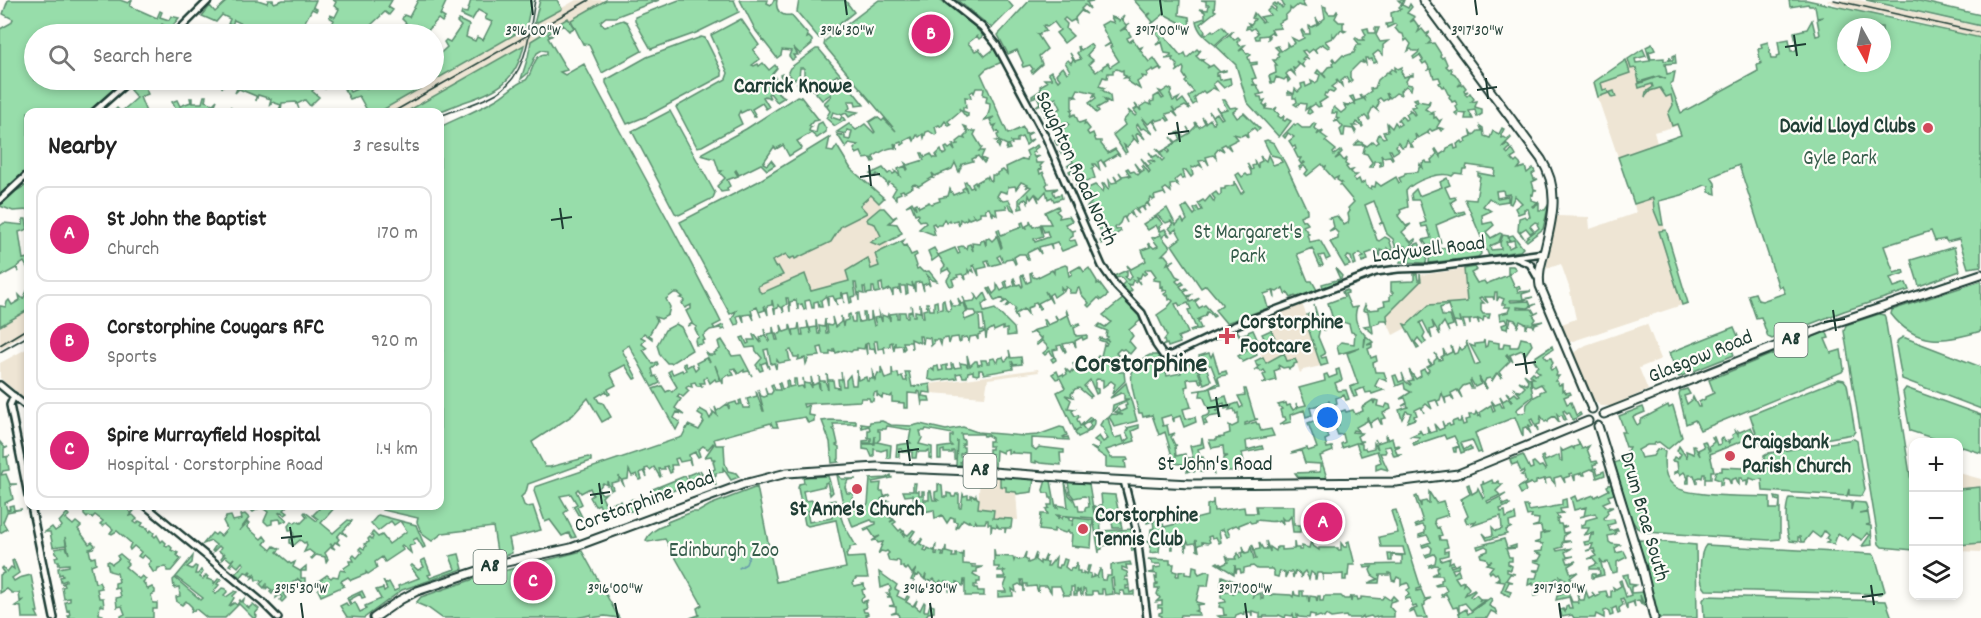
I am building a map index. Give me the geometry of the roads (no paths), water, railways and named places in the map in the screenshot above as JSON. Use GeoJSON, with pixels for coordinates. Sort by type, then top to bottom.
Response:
{"type":"FeatureCollection","features":[{"type":"Feature","properties":{"kind":"main road"},"geometry":{"type":"LineString","coordinates":[[1423,0],[1549,172],[1554,206],[1539,281],[1592,410]]}},
{"type":"Feature","properties":{"kind":"main road","name":"Glasgow Road"},"geometry":{"type":"LineString","coordinates":[[1604,414],[1838,321],[1981,274]]}},
{"type":"Feature","properties":{"kind":"main road"},"geometry":{"type":"LineString","coordinates":[[1598,409],[1604,414],[1604,420],[1598,426],[1588,421],[1587,416],[1592,410],[1598,409]]}},
{"type":"Feature","properties":{"kind":"main road","name":"St John's Road"},"geometry":{"type":"LineString","coordinates":[[831,469],[877,467],[1217,484],[1336,483],[1437,478],[1461,473],[1588,421]]}},
{"type":"Feature","properties":{"kind":"main road","name":"Drum Brae South"},"geometry":{"type":"LineString","coordinates":[[1598,426],[1642,568],[1654,618]]}},
{"type":"Feature","properties":{"kind":"main road","name":"Corstorphine Road"},"geometry":{"type":"LineString","coordinates":[[374,618],[410,594],[502,563],[571,548],[744,484],[787,473],[831,469]]}},
{"type":"Feature","properties":{"kind":"street"},"geometry":{"type":"LineString","coordinates":[[185,24],[209,0]]}},
{"type":"Feature","properties":{"kind":"street","name":"Saughton Road North"},"geometry":{"type":"LineString","coordinates":[[948,0],[974,20],[996,44],[1046,138],[1102,266],[1116,286],[1138,308],[1148,323],[1156,345],[1166,356]]}},
{"type":"Feature","properties":{"kind":"street"},"geometry":{"type":"LineString","coordinates":[[98,108],[119,90]]}},
{"type":"Feature","properties":{"kind":"street"},"geometry":{"type":"LineString","coordinates":[[0,200],[24,178]]}},
{"type":"Feature","properties":{"kind":"street","name":"Ladywell Road"},"geometry":{"type":"LineString","coordinates":[[1166,356],[1236,325],[1386,270],[1429,268],[1544,253]]}},
{"type":"Feature","properties":{"kind":"street","name":"Ladywell Road"},"geometry":{"type":"LineString","coordinates":[[1513,257],[1530,264],[1539,281]]}},
{"type":"Feature","properties":{"kind":"street"},"geometry":{"type":"LineString","coordinates":[[0,385],[24,405]]}},
{"type":"Feature","properties":{"kind":"street"},"geometry":{"type":"LineString","coordinates":[[14,396],[10,405],[24,475]]}},
{"type":"Feature","properties":{"kind":"street"},"geometry":{"type":"LineString","coordinates":[[1124,481],[1136,528],[1147,618]]}},
{"type":"Feature","properties":{"kind":"street"},"geometry":{"type":"LineString","coordinates":[[32,510],[54,618]]}},
{"type":"Feature","properties":{"kind":"street"},"geometry":{"type":"LineString","coordinates":[[151,510],[262,602],[278,618]]}},
{"type":"Feature","properties":{"kind":"waterway"},"geometry":{"type":"LineString","coordinates":[[739,568],[746,564],[750,553]]}},
{"type":"Feature","properties":{"kind":"tram line"},"geometry":{"type":"LineString","coordinates":[[444,115],[490,97],[507,85],[515,75],[529,38],[535,0]]}},
{"type":"Feature","properties":{"kind":"tram line"},"geometry":{"type":"LineString","coordinates":[[0,352],[24,338]]}},
{"type":"Feature","properties":{"kind":"railway"},"geometry":{"type":"LineString","coordinates":[[444,83],[589,0]]}},
{"type":"Feature","properties":{"kind":"railway"},"geometry":{"type":"LineString","coordinates":[[1834,0],[1981,33]]}},
{"type":"Feature","properties":{"kind":"railway"},"geometry":{"type":"LineString","coordinates":[[400,108],[432,90]]}},
{"type":"Feature","properties":{"kind":"railway"},"geometry":{"type":"LineString","coordinates":[[0,345],[24,330]]}},
{"type":"Feature","properties":{"kind":"place","name":"Corstorphine Cougars RFC"},"geometry":{"type":"Point","coordinates":[931,34]}},
{"type":"Feature","properties":{"kind":"place","name":"David Lloyd Clubs"},"geometry":{"type":"Point","coordinates":[1928,128]}},
{"type":"Feature","properties":{"kind":"place","name":"Corstorphine Footcare"},"geometry":{"type":"Point","coordinates":[1227,336]}},
{"type":"Feature","properties":{"kind":"place","name":"Craigsbank Parish Church"},"geometry":{"type":"Point","coordinates":[1730,456]}},
{"type":"Feature","properties":{"kind":"place","name":"St Anne's Church"},"geometry":{"type":"Point","coordinates":[857,489]}},
{"type":"Feature","properties":{"kind":"place","name":"St John the Baptist"},"geometry":{"type":"Point","coordinates":[1323,522]}},
{"type":"Feature","properties":{"kind":"place","name":"Corstorphine Tennis Club"},"geometry":{"type":"Point","coordinates":[1083,529]}},
{"type":"Feature","properties":{"kind":"place","name":"Spire Murrayfield Hospital"},"geometry":{"type":"Point","coordinates":[533,581]}},
{"type":"Feature","properties":{"kind":"district","name":"Carrick Knowe"},"geometry":{"type":"Point","coordinates":[793,87]}},
{"type":"Feature","properties":{"kind":"district","name":"Corstorphine"},"geometry":{"type":"Point","coordinates":[1141,365]}},
{"type":"Feature","properties":{"kind":"park label","name":"Gyle Park"},"geometry":{"type":"Point","coordinates":[1840,160]}},
{"type":"Feature","properties":{"kind":"park label","name":"St Margaret's Park"},"geometry":{"type":"Point","coordinates":[1248,246]}},
{"type":"Feature","properties":{"kind":"park label","name":"Edinburgh Zoo"},"geometry":{"type":"Point","coordinates":[724,552]}}]}
